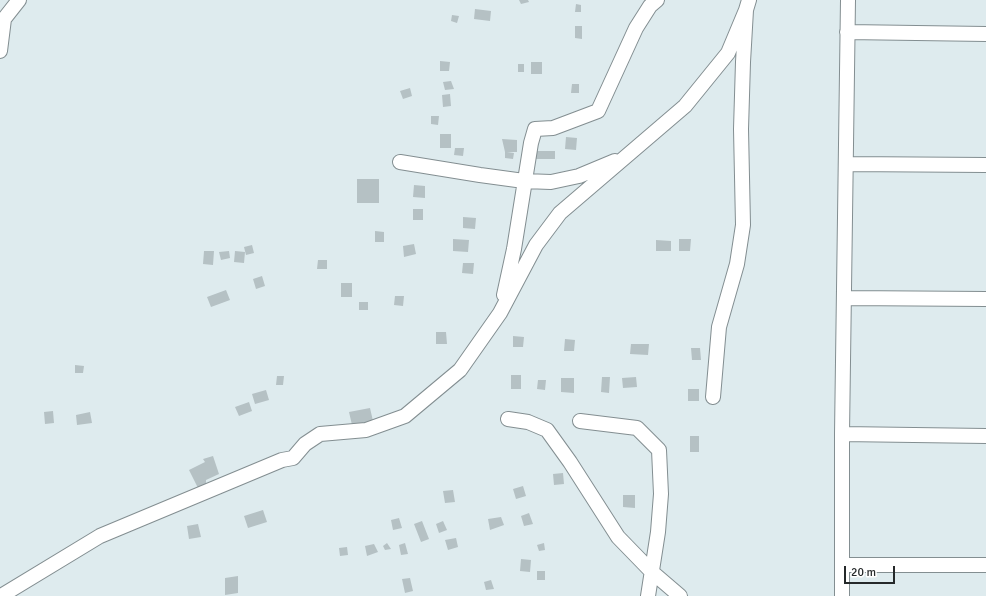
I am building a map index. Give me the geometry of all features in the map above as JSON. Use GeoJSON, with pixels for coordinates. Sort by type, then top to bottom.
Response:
{"type":"FeatureCollection","features":[{"type":"Feature","properties":{"kind":"street"},"geometry":{"type":"LineString","coordinates":[[0,51],[4,19],[19,0]]}},
{"type":"Feature","properties":{"kind":"street"},"geometry":{"type":"LineString","coordinates":[[500,313],[514,249],[524,181],[531,142],[535,130],[553,128],[598,111],[636,28],[650,6],[657,0]]}},
{"type":"Feature","properties":{"kind":"street"},"geometry":{"type":"LineString","coordinates":[[842,596],[842,434],[848,0]]}},
{"type":"Feature","properties":{"kind":"street"},"geometry":{"type":"LineString","coordinates":[[1,596],[100,536],[275,463],[293,458],[305,444],[320,434],[366,430],[405,416],[460,370],[500,313],[536,245],[560,213],[685,106],[728,53],[748,5]]}},
{"type":"Feature","properties":{"kind":"street"},"geometry":{"type":"LineString","coordinates":[[713,397],[719,327],[737,264],[743,225],[740,129],[743,62],[748,5]]}},
{"type":"Feature","properties":{"kind":"street"},"geometry":{"type":"LineString","coordinates":[[847,32],[986,34]]}},
{"type":"Feature","properties":{"kind":"street"},"geometry":{"type":"LineString","coordinates":[[400,162],[524,181],[551,182],[579,176],[625,158]]}},
{"type":"Feature","properties":{"kind":"street"},"geometry":{"type":"LineString","coordinates":[[846,164],[986,165]]}},
{"type":"Feature","properties":{"kind":"street"},"geometry":{"type":"LineString","coordinates":[[844,298],[986,299]]}},
{"type":"Feature","properties":{"kind":"street"},"geometry":{"type":"LineString","coordinates":[[508,419],[528,422],[547,430],[570,462],[618,537],[652,572],[680,596]]}},
{"type":"Feature","properties":{"kind":"street"},"geometry":{"type":"LineString","coordinates":[[580,421],[637,428],[659,450],[660,494],[658,532],[648,596]]}},
{"type":"Feature","properties":{"kind":"street"},"geometry":{"type":"LineString","coordinates":[[842,434],[986,436]]}},
{"type":"Feature","properties":{"kind":"street"},"geometry":{"type":"LineString","coordinates":[[19,596],[69,554]]}},
{"type":"Feature","properties":{"kind":"street"},"geometry":{"type":"LineString","coordinates":[[842,565],[986,565]]}},
{"type":"Feature","properties":{"kind":"building"},"geometry":{"type":"Polygon","coordinates":[[[519,0],[528,0],[529,2],[521,4],[519,0]]]}},
{"type":"Feature","properties":{"kind":"building"},"geometry":{"type":"Polygon","coordinates":[[[576,4],[581,5],[581,12],[575,12],[576,4]]]}},
{"type":"Feature","properties":{"kind":"building"},"geometry":{"type":"Polygon","coordinates":[[[475,9],[491,11],[490,21],[474,19],[475,9]]]}},
{"type":"Feature","properties":{"kind":"building"},"geometry":{"type":"Polygon","coordinates":[[[452,15],[459,16],[457,23],[451,21],[452,15]]]}},
{"type":"Feature","properties":{"kind":"building"},"geometry":{"type":"Polygon","coordinates":[[[575,26],[582,26],[582,39],[575,38],[575,26]]]}},
{"type":"Feature","properties":{"kind":"building"},"geometry":{"type":"Polygon","coordinates":[[[440,61],[450,62],[449,71],[440,71],[440,61]]]}},
{"type":"Feature","properties":{"kind":"building"},"geometry":{"type":"Polygon","coordinates":[[[531,62],[542,62],[542,74],[531,74],[531,62]]]}},
{"type":"Feature","properties":{"kind":"building"},"geometry":{"type":"Polygon","coordinates":[[[518,64],[524,64],[524,72],[518,72],[518,64]]]}},
{"type":"Feature","properties":{"kind":"building"},"geometry":{"type":"Polygon","coordinates":[[[451,81],[454,89],[445,90],[443,82],[451,81]]]}},
{"type":"Feature","properties":{"kind":"building"},"geometry":{"type":"Polygon","coordinates":[[[572,84],[579,84],[579,93],[571,93],[572,84]]]}},
{"type":"Feature","properties":{"kind":"building"},"geometry":{"type":"Polygon","coordinates":[[[410,88],[412,96],[403,99],[400,91],[410,88]]]}},
{"type":"Feature","properties":{"kind":"building"},"geometry":{"type":"Polygon","coordinates":[[[450,94],[451,106],[443,107],[442,95],[450,94]]]}},
{"type":"Feature","properties":{"kind":"building"},"geometry":{"type":"Polygon","coordinates":[[[431,116],[439,116],[438,125],[431,124],[431,116]]]}},
{"type":"Feature","properties":{"kind":"building"},"geometry":{"type":"Polygon","coordinates":[[[440,134],[451,134],[451,148],[440,148],[440,134]]]}},
{"type":"Feature","properties":{"kind":"building"},"geometry":{"type":"Polygon","coordinates":[[[566,137],[577,138],[576,150],[565,149],[566,137]]]}},
{"type":"Feature","properties":{"kind":"building"},"geometry":{"type":"Polygon","coordinates":[[[502,139],[517,140],[517,152],[507,152],[514,153],[513,159],[505,158],[502,139]]]}},
{"type":"Feature","properties":{"kind":"building"},"geometry":{"type":"Polygon","coordinates":[[[455,148],[464,148],[463,156],[454,155],[455,148]]]}},
{"type":"Feature","properties":{"kind":"building"},"geometry":{"type":"Polygon","coordinates":[[[534,151],[555,151],[555,159],[534,159],[534,151]]]}},
{"type":"Feature","properties":{"kind":"building"},"geometry":{"type":"Polygon","coordinates":[[[357,179],[379,179],[379,203],[357,203],[357,179]]]}},
{"type":"Feature","properties":{"kind":"building"},"geometry":{"type":"Polygon","coordinates":[[[414,185],[425,186],[425,198],[413,197],[414,185]]]}},
{"type":"Feature","properties":{"kind":"building"},"geometry":{"type":"Polygon","coordinates":[[[413,209],[423,209],[423,220],[413,220],[413,209]]]}},
{"type":"Feature","properties":{"kind":"building"},"geometry":{"type":"Polygon","coordinates":[[[463,217],[476,218],[475,229],[463,228],[463,217]]]}},
{"type":"Feature","properties":{"kind":"building"},"geometry":{"type":"Polygon","coordinates":[[[375,231],[384,232],[384,242],[375,242],[375,231]]]}},
{"type":"Feature","properties":{"kind":"building"},"geometry":{"type":"Polygon","coordinates":[[[453,239],[469,240],[468,252],[453,251],[453,239]]]}},
{"type":"Feature","properties":{"kind":"building"},"geometry":{"type":"Polygon","coordinates":[[[679,239],[691,239],[690,251],[679,251],[679,239]]]}},
{"type":"Feature","properties":{"kind":"building"},"geometry":{"type":"Polygon","coordinates":[[[656,240],[671,241],[671,251],[656,251],[656,240]]]}},
{"type":"Feature","properties":{"kind":"building"},"geometry":{"type":"Polygon","coordinates":[[[414,244],[416,254],[404,257],[403,246],[414,244]]]}},
{"type":"Feature","properties":{"kind":"building"},"geometry":{"type":"Polygon","coordinates":[[[252,245],[254,253],[246,255],[244,247],[252,245]]]}},
{"type":"Feature","properties":{"kind":"building"},"geometry":{"type":"Polygon","coordinates":[[[204,251],[214,251],[213,265],[203,264],[204,251]]]}},
{"type":"Feature","properties":{"kind":"building"},"geometry":{"type":"Polygon","coordinates":[[[229,251],[230,258],[221,260],[219,252],[229,251]]]}},
{"type":"Feature","properties":{"kind":"building"},"geometry":{"type":"Polygon","coordinates":[[[235,251],[245,252],[244,263],[234,262],[235,251]]]}},
{"type":"Feature","properties":{"kind":"building"},"geometry":{"type":"Polygon","coordinates":[[[318,260],[327,260],[327,269],[317,269],[318,260]]]}},
{"type":"Feature","properties":{"kind":"building"},"geometry":{"type":"Polygon","coordinates":[[[463,263],[474,263],[473,274],[462,273],[463,263]]]}},
{"type":"Feature","properties":{"kind":"building"},"geometry":{"type":"Polygon","coordinates":[[[262,276],[265,286],[256,289],[253,279],[262,276]]]}},
{"type":"Feature","properties":{"kind":"building"},"geometry":{"type":"Polygon","coordinates":[[[341,283],[352,283],[352,297],[341,297],[341,283]]]}},
{"type":"Feature","properties":{"kind":"building"},"geometry":{"type":"Polygon","coordinates":[[[226,290],[230,300],[211,307],[207,297],[226,290]]]}},
{"type":"Feature","properties":{"kind":"building"},"geometry":{"type":"Polygon","coordinates":[[[395,296],[404,296],[403,306],[394,305],[395,296]]]}},
{"type":"Feature","properties":{"kind":"building"},"geometry":{"type":"Polygon","coordinates":[[[359,302],[368,302],[368,310],[359,310],[359,302]]]}},
{"type":"Feature","properties":{"kind":"building"},"geometry":{"type":"Polygon","coordinates":[[[436,332],[446,332],[447,344],[436,344],[436,332]]]}},
{"type":"Feature","properties":{"kind":"building"},"geometry":{"type":"Polygon","coordinates":[[[513,336],[524,337],[523,347],[513,347],[513,336]]]}},
{"type":"Feature","properties":{"kind":"building"},"geometry":{"type":"Polygon","coordinates":[[[565,339],[575,340],[574,351],[564,351],[565,339]]]}},
{"type":"Feature","properties":{"kind":"building"},"geometry":{"type":"Polygon","coordinates":[[[631,344],[649,344],[648,355],[630,354],[631,344]]]}},
{"type":"Feature","properties":{"kind":"building"},"geometry":{"type":"Polygon","coordinates":[[[691,348],[700,348],[701,360],[692,360],[691,348]]]}},
{"type":"Feature","properties":{"kind":"building"},"geometry":{"type":"Polygon","coordinates":[[[75,365],[84,366],[83,373],[75,373],[75,365]]]}},
{"type":"Feature","properties":{"kind":"building"},"geometry":{"type":"Polygon","coordinates":[[[511,375],[521,375],[521,389],[511,389],[511,375]]]}},
{"type":"Feature","properties":{"kind":"building"},"geometry":{"type":"Polygon","coordinates":[[[277,376],[284,376],[283,385],[276,385],[277,376]]]}},
{"type":"Feature","properties":{"kind":"building"},"geometry":{"type":"Polygon","coordinates":[[[602,377],[610,377],[609,393],[601,392],[602,377]]]}},
{"type":"Feature","properties":{"kind":"building"},"geometry":{"type":"Polygon","coordinates":[[[636,377],[637,387],[623,388],[622,378],[636,377]]]}},
{"type":"Feature","properties":{"kind":"building"},"geometry":{"type":"Polygon","coordinates":[[[561,378],[574,378],[574,393],[561,392],[561,378]]]}},
{"type":"Feature","properties":{"kind":"building"},"geometry":{"type":"Polygon","coordinates":[[[538,380],[546,380],[545,390],[537,389],[538,380]]]}},
{"type":"Feature","properties":{"kind":"building"},"geometry":{"type":"Polygon","coordinates":[[[688,389],[699,389],[699,401],[688,401],[688,389]]]}},
{"type":"Feature","properties":{"kind":"building"},"geometry":{"type":"Polygon","coordinates":[[[266,390],[269,400],[255,404],[252,394],[266,390]]]}},
{"type":"Feature","properties":{"kind":"building"},"geometry":{"type":"Polygon","coordinates":[[[249,402],[252,411],[239,416],[235,407],[249,402]]]}},
{"type":"Feature","properties":{"kind":"building"},"geometry":{"type":"Polygon","coordinates":[[[370,408],[373,421],[352,425],[349,412],[370,408]]]}},
{"type":"Feature","properties":{"kind":"building"},"geometry":{"type":"Polygon","coordinates":[[[53,411],[54,423],[45,424],[44,412],[53,411]]]}},
{"type":"Feature","properties":{"kind":"building"},"geometry":{"type":"Polygon","coordinates":[[[90,412],[92,423],[77,425],[76,415],[90,412]]]}},
{"type":"Feature","properties":{"kind":"building"},"geometry":{"type":"Polygon","coordinates":[[[690,436],[699,436],[699,452],[690,452],[690,436]]]}},
{"type":"Feature","properties":{"kind":"building"},"geometry":{"type":"Polygon","coordinates":[[[213,456],[219,474],[206,480],[206,487],[198,488],[189,470],[205,462],[203,459],[213,456]]]}},
{"type":"Feature","properties":{"kind":"building"},"geometry":{"type":"Polygon","coordinates":[[[563,473],[564,484],[554,485],[553,474],[563,473]]]}},
{"type":"Feature","properties":{"kind":"building"},"geometry":{"type":"Polygon","coordinates":[[[523,486],[526,496],[516,499],[513,489],[523,486]]]}},
{"type":"Feature","properties":{"kind":"building"},"geometry":{"type":"Polygon","coordinates":[[[453,490],[455,502],[445,503],[443,491],[453,490]]]}},
{"type":"Feature","properties":{"kind":"building"},"geometry":{"type":"Polygon","coordinates":[[[623,495],[635,495],[635,508],[623,507],[623,495]]]}},
{"type":"Feature","properties":{"kind":"building"},"geometry":{"type":"Polygon","coordinates":[[[263,510],[267,522],[248,528],[244,516],[263,510]]]}},
{"type":"Feature","properties":{"kind":"building"},"geometry":{"type":"Polygon","coordinates":[[[529,513],[533,524],[524,526],[521,516],[529,513]]]}},
{"type":"Feature","properties":{"kind":"building"},"geometry":{"type":"Polygon","coordinates":[[[501,517],[504,525],[490,530],[488,519],[501,517]]]}},
{"type":"Feature","properties":{"kind":"building"},"geometry":{"type":"Polygon","coordinates":[[[399,518],[402,528],[393,530],[391,520],[399,518]]]}},
{"type":"Feature","properties":{"kind":"building"},"geometry":{"type":"Polygon","coordinates":[[[422,521],[429,539],[421,542],[414,524],[422,521]]]}},
{"type":"Feature","properties":{"kind":"building"},"geometry":{"type":"Polygon","coordinates":[[[443,521],[447,530],[439,533],[436,524],[443,521]]]}},
{"type":"Feature","properties":{"kind":"building"},"geometry":{"type":"Polygon","coordinates":[[[198,524],[201,537],[189,539],[187,526],[198,524]]]}},
{"type":"Feature","properties":{"kind":"building"},"geometry":{"type":"Polygon","coordinates":[[[456,538],[458,547],[448,550],[445,540],[456,538]]]}},
{"type":"Feature","properties":{"kind":"building"},"geometry":{"type":"Polygon","coordinates":[[[387,543],[391,549],[385,550],[383,546],[387,543]]]}},
{"type":"Feature","properties":{"kind":"building"},"geometry":{"type":"Polygon","coordinates":[[[405,543],[408,554],[401,555],[399,545],[405,543]]]}},
{"type":"Feature","properties":{"kind":"building"},"geometry":{"type":"Polygon","coordinates":[[[544,543],[545,550],[539,551],[537,545],[544,543]]]}},
{"type":"Feature","properties":{"kind":"building"},"geometry":{"type":"Polygon","coordinates":[[[374,544],[378,552],[367,556],[365,546],[374,544]]]}},
{"type":"Feature","properties":{"kind":"building"},"geometry":{"type":"Polygon","coordinates":[[[347,547],[348,555],[340,556],[339,548],[347,547]]]}},
{"type":"Feature","properties":{"kind":"building"},"geometry":{"type":"Polygon","coordinates":[[[521,559],[531,560],[530,572],[520,571],[521,559]]]}},
{"type":"Feature","properties":{"kind":"building"},"geometry":{"type":"Polygon","coordinates":[[[537,571],[545,571],[545,580],[537,580],[537,571]]]}},
{"type":"Feature","properties":{"kind":"building"},"geometry":{"type":"Polygon","coordinates":[[[238,576],[238,593],[225,595],[225,578],[238,576]]]}},
{"type":"Feature","properties":{"kind":"building"},"geometry":{"type":"Polygon","coordinates":[[[410,578],[413,591],[405,593],[402,579],[410,578]]]}},
{"type":"Feature","properties":{"kind":"building"},"geometry":{"type":"Polygon","coordinates":[[[491,580],[494,589],[486,590],[484,582],[491,580]]]}}]}
